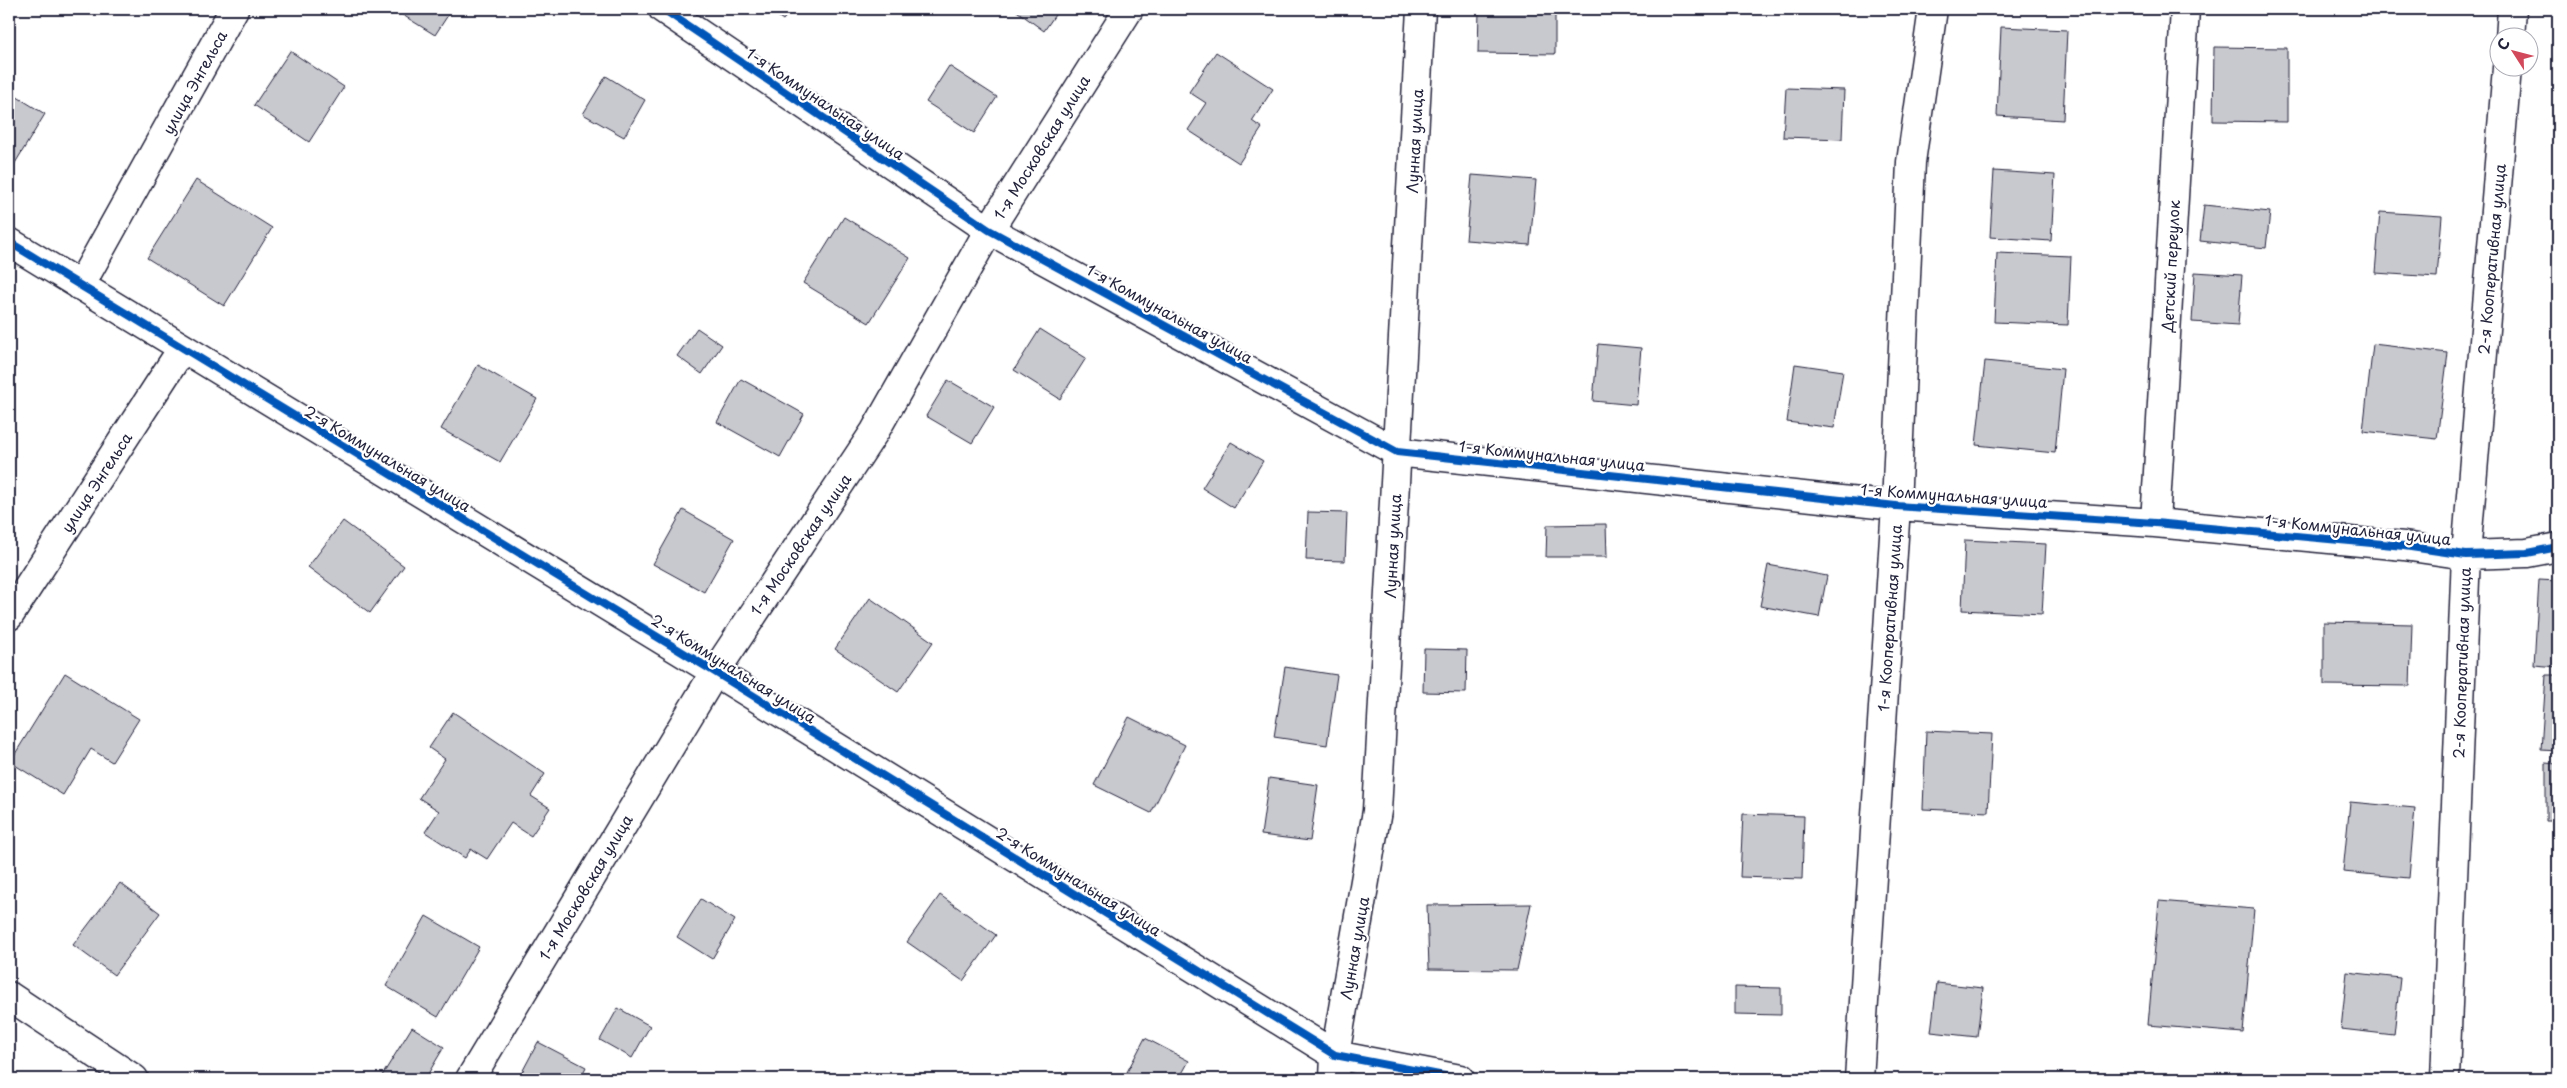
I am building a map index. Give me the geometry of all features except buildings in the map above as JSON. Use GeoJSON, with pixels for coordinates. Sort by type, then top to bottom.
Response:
{"type":"FeatureCollection","features":[{"type":"Feature","properties":{"kind":"street","name":"улица Энгельса"},"geometry":{"type":"LineString","coordinates":[[80,286],[234,9]]}},
{"type":"Feature","properties":{"kind":"street","name":"1-я Коммунальная улица"},"geometry":{"type":"LineString","coordinates":[[662,9],[989,230],[1397,452],[1896,506],[2155,522],[2404,546],[2466,555],[2527,553],[2558,547]]}},
{"type":"Feature","properties":{"kind":"street","name":"1-я Московская улица"},"geometry":{"type":"LineString","coordinates":[[470,1079],[715,672],[876,431],[989,230],[1129,9]]}},
{"type":"Feature","properties":{"kind":"street","name":"Лунная улица"},"geometry":{"type":"LineString","coordinates":[[1332,1071],[1377,811],[1421,9]]}},
{"type":"Feature","properties":{"kind":"street","name":"1-я Кооперативная улица"},"geometry":{"type":"LineString","coordinates":[[1860,1079],[1896,506],[1912,162],[1933,9]]}},
{"type":"Feature","properties":{"kind":"street","name":"Детский переулок"},"geometry":{"type":"LineString","coordinates":[[2155,522],[2185,9]]}},
{"type":"Feature","properties":{"kind":"street"},"geometry":{"type":"LineString","coordinates":[[2511,28],[2512,9]]}},
{"type":"Feature","properties":{"kind":"street","name":"2-я Кооперативная улица"},"geometry":{"type":"LineString","coordinates":[[2444,1079],[2466,555],[2506,78]]}},
{"type":"Feature","properties":{"kind":"street","name":"2-я Коммунальная улица"},"geometry":{"type":"LineString","coordinates":[[9,242],[715,672],[1332,1071],[1460,1079]]}},
{"type":"Feature","properties":{"kind":"street","name":"улица Энгельса"},"geometry":{"type":"LineString","coordinates":[[9,616],[182,349]]}},
{"type":"Feature","properties":{"kind":"street"},"geometry":{"type":"LineString","coordinates":[[9,996],[134,1079]]}},
{"type":"Feature","properties":{"kind":"cycle path"},"geometry":{"type":"LineString","coordinates":[[663,9],[989,230],[1397,452],[1896,506],[2155,523],[2404,546],[2466,555],[2527,553],[2558,547]]}},
{"type":"Feature","properties":{"kind":"cycle path"},"geometry":{"type":"LineString","coordinates":[[9,242],[715,672],[1335,1055],[1460,1079]]}}]}
